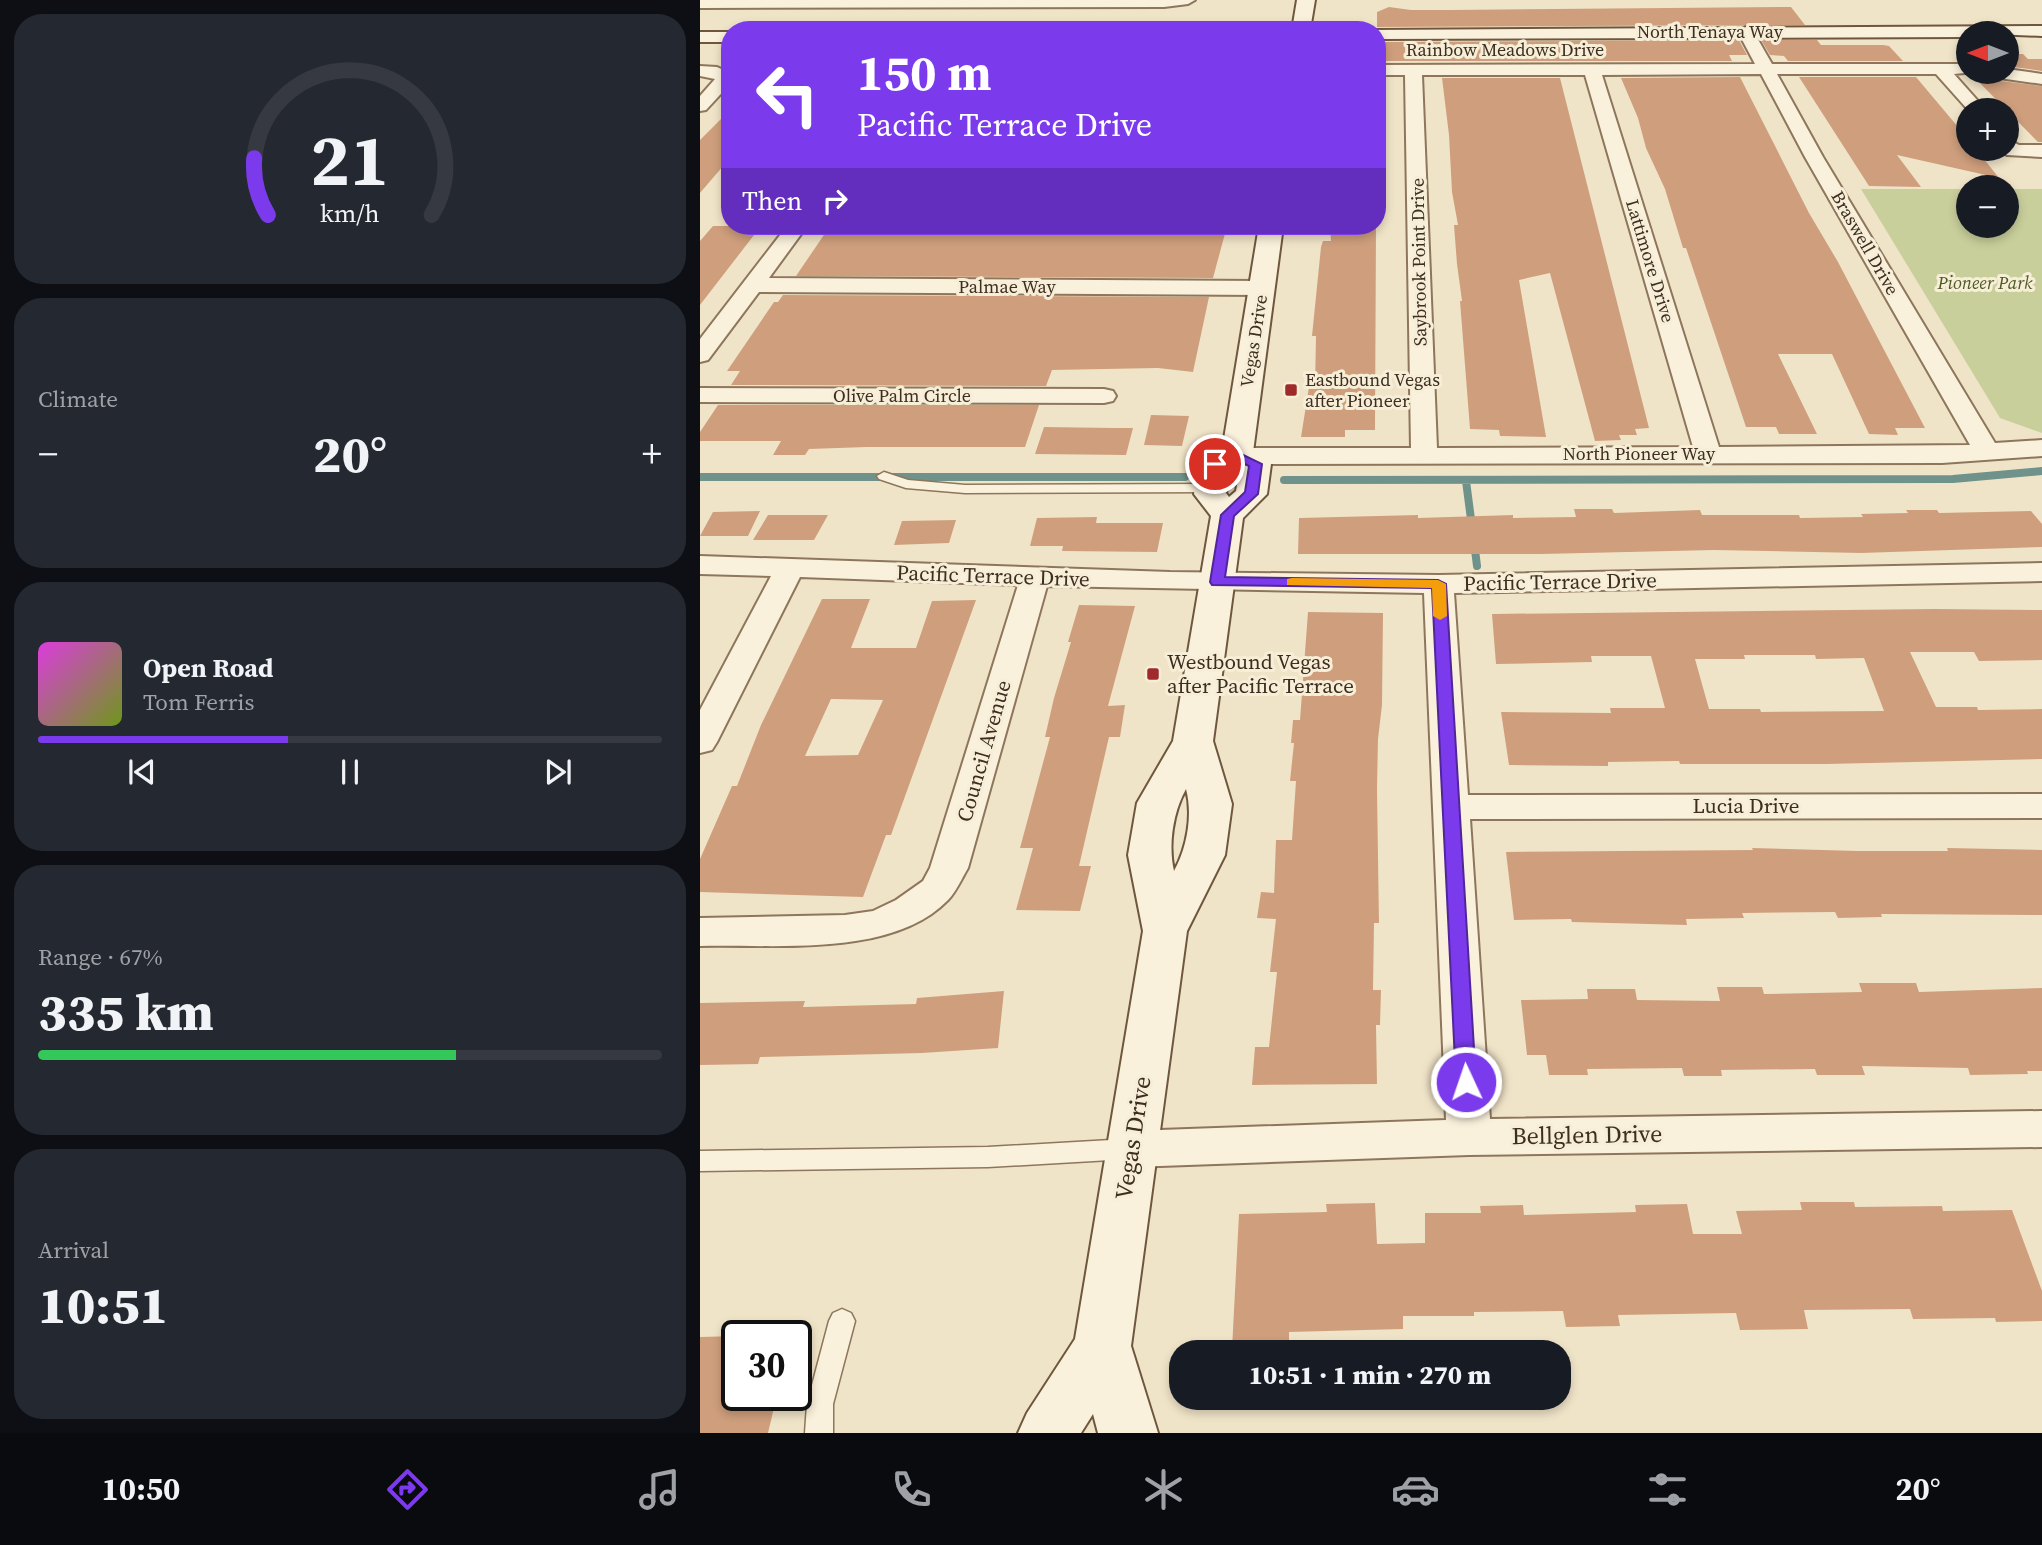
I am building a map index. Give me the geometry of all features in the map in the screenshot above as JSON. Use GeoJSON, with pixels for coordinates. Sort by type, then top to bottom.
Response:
{"type":"FeatureCollection","features":[{"type":"Feature","properties":{"kind":"main road"},"geometry":{"type":"LineString","coordinates":[[1302,21],[1306,0]]}},
{"type":"Feature","properties":{"kind":"main road","name":"North Tenaya Way"},"geometry":{"type":"LineString","coordinates":[[1386,34],[2042,31]]}},
{"type":"Feature","properties":{"kind":"main road"},"geometry":{"type":"LineString","coordinates":[[700,37],[721,37]]}},
{"type":"Feature","properties":{"kind":"main road","name":"Vegas Drive"},"geometry":{"type":"LineString","coordinates":[[1237,456],[1270,235]]}},
{"type":"Feature","properties":{"kind":"main road"},"geometry":{"type":"LineString","coordinates":[[1219,502],[1251,494],[1256,464],[1237,456]]}},
{"type":"Feature","properties":{"kind":"main road","name":"Vegas Drive"},"geometry":{"type":"LineString","coordinates":[[1048,1433],[1102,1346],[1165,930],[1204,855],[1211,804],[1194,741],[1217,582],[1219,502]]}},
{"type":"Feature","properties":{"kind":"main road","name":"Vegas Drive"},"geometry":{"type":"LineString","coordinates":[[1102,1346],[1128,1433]]}},
{"type":"Feature","properties":{"kind":"street"},"geometry":{"type":"LineString","coordinates":[[700,4],[1150,3],[1188,0]]}},
{"type":"Feature","properties":{"kind":"street"},"geometry":{"type":"LineString","coordinates":[[700,26],[726,2]]}},
{"type":"Feature","properties":{"kind":"street","name":"Braswell Drive"},"geometry":{"type":"LineString","coordinates":[[1746,32],[1815,157],[1987,452]]}},
{"type":"Feature","properties":{"kind":"street"},"geometry":{"type":"LineString","coordinates":[[1940,68],[1966,98]]}},
{"type":"Feature","properties":{"kind":"street","name":"Saybrook Point Drive"},"geometry":{"type":"LineString","coordinates":[[1413,69],[1424,454]]}},
{"type":"Feature","properties":{"kind":"street","name":"Lattimore Drive"},"geometry":{"type":"LineString","coordinates":[[1592,69],[1708,454]]}},
{"type":"Feature","properties":{"kind":"street","name":"Rainbow Meadows Drive"},"geometry":{"type":"LineString","coordinates":[[1386,70],[1956,69]]}},
{"type":"Feature","properties":{"kind":"street"},"geometry":{"type":"LineString","coordinates":[[700,71],[721,75]]}},
{"type":"Feature","properties":{"kind":"street"},"geometry":{"type":"LineString","coordinates":[[2020,76],[2042,79]]}},
{"type":"Feature","properties":{"kind":"street"},"geometry":{"type":"LineString","coordinates":[[700,106],[721,86]]}},
{"type":"Feature","properties":{"kind":"street"},"geometry":{"type":"LineString","coordinates":[[2019,149],[2042,151]]}},
{"type":"Feature","properties":{"kind":"street"},"geometry":{"type":"LineString","coordinates":[[700,355],[790,235]]}},
{"type":"Feature","properties":{"kind":"street","name":"Palmae Way"},"geometry":{"type":"LineString","coordinates":[[752,285],[1262,288]]}},
{"type":"Feature","properties":{"kind":"street","name":"Olive Palm Circle"},"geometry":{"type":"LineString","coordinates":[[700,395],[1104,396]]}},
{"type":"Feature","properties":{"kind":"street","name":"North Pioneer Way"},"geometry":{"type":"LineString","coordinates":[[1237,456],[1987,452],[2042,447]]}},
{"type":"Feature","properties":{"kind":"street","name":"Pacific Terrace Drive"},"geometry":{"type":"LineString","coordinates":[[700,565],[1035,578],[1438,584],[2042,572]]}},
{"type":"Feature","properties":{"kind":"street"},"geometry":{"type":"LineString","coordinates":[[700,742],[789,570]]}},
{"type":"Feature","properties":{"kind":"street","name":"Council Avenue"},"geometry":{"type":"LineString","coordinates":[[700,932],[845,929],[880,924],[910,910],[936,890],[949,868],[1035,578]]}},
{"type":"Feature","properties":{"kind":"street"},"geometry":{"type":"LineString","coordinates":[[1438,584],[1469,1137]]}},
{"type":"Feature","properties":{"kind":"street","name":"Lucia Drive"},"geometry":{"type":"LineString","coordinates":[[1450,807],[2042,806]]}},
{"type":"Feature","properties":{"kind":"street","name":"Bellglen Drive"},"geometry":{"type":"LineString","coordinates":[[1132,1149],[1469,1137],[2042,1129]]}},
{"type":"Feature","properties":{"kind":"lane"},"geometry":{"type":"LineString","coordinates":[[884,476],[906,484],[965,489],[1219,502]]}},
{"type":"Feature","properties":{"kind":"lane"},"geometry":{"type":"LineString","coordinates":[[700,1161],[988,1157],[1132,1149]]}},
{"type":"Feature","properties":{"kind":"lane"},"geometry":{"type":"LineString","coordinates":[[819,1433],[820,1404],[842,1321]]}},
{"type":"Feature","properties":{"kind":"green space","name":"Pioneer Park"},"geometry":{"type":"Polygon","coordinates":[[[1861,189],[1956,189],[1956,238],[2019,238],[2019,189],[2042,189],[2042,433],[2000,418],[1861,189]]]}},
{"type":"Feature","properties":{"kind":"building"},"geometry":{"type":"Polygon","coordinates":[[[1389,7],[1449,10],[1791,7],[1805,25],[1386,27],[1386,21],[1377,21],[1377,12],[1389,7]]]}},
{"type":"Feature","properties":{"kind":"building"},"geometry":{"type":"Polygon","coordinates":[[[1739,40],[1747,55],[1729,55],[1732,61],[1386,61],[1386,42],[1739,40]]]}},
{"type":"Feature","properties":{"kind":"building"},"geometry":{"type":"Polygon","coordinates":[[[1761,40],[1817,40],[1821,45],[1883,45],[1889,46],[1903,61],[1788,61],[1784,56],[1770,55],[1761,40]]]}},
{"type":"Feature","properties":{"kind":"building"},"geometry":{"type":"Polygon","coordinates":[[[2020,54],[2028,59],[2042,59],[2042,71],[2020,68],[2020,54]]]}},
{"type":"Feature","properties":{"kind":"building"},"geometry":{"type":"Polygon","coordinates":[[[1740,77],[1809,213],[1838,262],[1925,428],[1895,428],[1898,435],[1869,434],[1832,354],[1778,354],[1817,434],[1779,434],[1776,427],[1746,427],[1665,189],[1646,148],[1638,118],[1621,78],[1740,77]]]}},
{"type":"Feature","properties":{"kind":"building"},"geometry":{"type":"Polygon","coordinates":[[[1799,77],[1916,77],[1956,125],[1956,161],[1986,161],[1997,175],[1986,175],[1897,155],[1921,187],[1869,186],[1799,77]]]}},
{"type":"Feature","properties":{"kind":"building"},"geometry":{"type":"Polygon","coordinates":[[[1442,78],[1560,78],[1649,428],[1635,429],[1637,435],[1619,435],[1621,440],[1595,441],[1550,273],[1519,280],[1546,437],[1500,436],[1499,430],[1470,429],[1454,225],[1458,225],[1452,192],[1442,78]]]}},
{"type":"Feature","properties":{"kind":"building"},"geometry":{"type":"Polygon","coordinates":[[[1981,84],[2042,86],[2042,142],[2038,142],[2019,123],[2019,98],[1995,98],[1981,84]]]}},
{"type":"Feature","properties":{"kind":"building"},"geometry":{"type":"Polygon","coordinates":[[[721,119],[721,168],[700,193],[700,140],[721,119]]]}},
{"type":"Feature","properties":{"kind":"building"},"geometry":{"type":"Polygon","coordinates":[[[713,226],[721,226],[721,235],[754,235],[700,305],[700,241],[713,226]]]}},
{"type":"Feature","properties":{"kind":"building"},"geometry":{"type":"Polygon","coordinates":[[[824,235],[1225,235],[1213,278],[796,276],[824,235]]]}},
{"type":"Feature","properties":{"kind":"building"},"geometry":{"type":"Polygon","coordinates":[[[1331,235],[1376,235],[1375,430],[1345,430],[1345,437],[1301,437],[1309,387],[1315,387],[1316,336],[1312,336],[1321,247],[1323,241],[1331,241],[1331,235]]]}},
{"type":"Feature","properties":{"kind":"building"},"geometry":{"type":"Polygon","coordinates":[[[783,295],[1209,297],[1193,372],[1158,368],[1052,370],[1046,386],[731,385],[740,371],[727,371],[774,302],[778,302],[783,295]]]}},
{"type":"Feature","properties":{"kind":"building"},"geometry":{"type":"Polygon","coordinates":[[[718,405],[1039,405],[1025,447],[867,447],[809,449],[805,455],[773,455],[781,441],[700,441],[700,432],[718,405]]]}},
{"type":"Feature","properties":{"kind":"building"},"geometry":{"type":"Polygon","coordinates":[[[1151,415],[1189,416],[1182,446],[1144,445],[1151,415]]]}},
{"type":"Feature","properties":{"kind":"building"},"geometry":{"type":"Polygon","coordinates":[[[1044,427],[1133,428],[1126,455],[1035,454],[1044,427]]]}},
{"type":"Feature","properties":{"kind":"building"},"geometry":{"type":"Polygon","coordinates":[[[1574,509],[1612,509],[1614,513],[1700,510],[1702,515],[1799,515],[1800,518],[1863,517],[1861,514],[1908,513],[1906,510],[1937,510],[1939,513],[2031,511],[2042,524],[2042,547],[1861,553],[1714,550],[1542,554],[1298,554],[1299,518],[1418,515],[1418,518],[1513,515],[1513,518],[1576,517],[1574,509]]]}},
{"type":"Feature","properties":{"kind":"building"},"geometry":{"type":"Polygon","coordinates":[[[760,511],[748,536],[700,536],[713,512],[760,511]]]}},
{"type":"Feature","properties":{"kind":"building"},"geometry":{"type":"Polygon","coordinates":[[[768,515],[828,515],[814,540],[753,540],[768,515]]]}},
{"type":"Feature","properties":{"kind":"building"},"geometry":{"type":"Polygon","coordinates":[[[1097,517],[1096,523],[1163,523],[1157,552],[1062,551],[1063,546],[1030,546],[1037,518],[1097,517]]]}},
{"type":"Feature","properties":{"kind":"building"},"geometry":{"type":"Polygon","coordinates":[[[956,520],[949,543],[894,545],[902,521],[956,520]]]}},
{"type":"Feature","properties":{"kind":"building"},"geometry":{"type":"Polygon","coordinates":[[[822,599],[870,599],[851,648],[916,648],[932,601],[976,600],[891,835],[886,835],[863,897],[700,892],[700,859],[732,786],[737,786],[761,725],[822,599]],[[831,699],[805,756],[858,755],[883,700],[831,699]]]}},
{"type":"Feature","properties":{"kind":"building"},"geometry":{"type":"Polygon","coordinates":[[[1079,605],[1135,606],[1108,706],[1125,705],[1120,737],[1109,737],[1079,866],[1091,866],[1080,911],[1016,910],[1033,848],[1020,848],[1050,737],[1045,737],[1079,605]]]}},
{"type":"Feature","properties":{"kind":"building"},"geometry":{"type":"Polygon","coordinates":[[[2042,610],[2042,660],[1979,661],[1974,652],[1910,652],[1936,707],[1977,707],[1978,710],[2042,709],[2042,759],[1827,764],[1680,764],[1679,761],[1608,762],[1608,766],[1509,765],[1501,712],[1611,713],[1610,708],[1665,708],[1651,656],[1591,656],[1592,662],[1496,664],[1492,614],[2042,610]],[[1744,655],[1745,659],[1695,659],[1709,709],[1760,709],[1761,712],[1884,711],[1864,658],[1816,659],[1815,655],[1744,655]]]}},
{"type":"Feature","properties":{"kind":"building"},"geometry":{"type":"Polygon","coordinates":[[[1308,612],[1383,613],[1382,705],[1377,789],[1379,923],[1374,923],[1373,990],[1381,990],[1380,1025],[1376,1025],[1377,1084],[1252,1085],[1255,1047],[1269,1047],[1277,972],[1270,972],[1276,919],[1257,918],[1261,892],[1274,893],[1276,840],[1292,840],[1296,781],[1290,781],[1294,743],[1291,743],[1293,720],[1300,720],[1308,612]]]}},
{"type":"Feature","properties":{"kind":"building"},"geometry":{"type":"Polygon","coordinates":[[[1752,848],[1858,851],[1948,851],[1947,848],[2042,850],[2042,915],[1881,914],[1882,917],[1838,918],[1835,912],[1742,913],[1744,918],[1686,919],[1687,925],[1572,922],[1571,919],[1514,920],[1506,852],[1753,850],[1752,848]]]}},
{"type":"Feature","properties":{"kind":"building"},"geometry":{"type":"Polygon","coordinates":[[[1859,983],[1916,983],[1919,992],[2042,988],[2042,1071],[2027,1071],[2028,1074],[1970,1075],[1968,1068],[1862,1066],[1865,1075],[1817,1075],[1815,1069],[1721,1070],[1722,1076],[1684,1076],[1682,1068],[1587,1069],[1588,1075],[1549,1075],[1546,1055],[1527,1055],[1521,1000],[1588,999],[1587,989],[1635,989],[1637,1000],[1720,1001],[1717,987],[1762,987],[1764,994],[1862,992],[1859,983]]]}},
{"type":"Feature","properties":{"kind":"building"},"geometry":{"type":"Polygon","coordinates":[[[1004,991],[998,1048],[922,1053],[760,1057],[758,1064],[700,1065],[700,1003],[805,1001],[803,1007],[916,1004],[917,998],[1004,991]]]}},
{"type":"Feature","properties":{"kind":"building"},"geometry":{"type":"Polygon","coordinates":[[[1800,1202],[1854,1202],[1855,1207],[1942,1206],[1943,1211],[2012,1210],[2042,1291],[2042,1321],[1996,1322],[1995,1318],[1913,1319],[1910,1309],[1804,1310],[1808,1329],[1740,1330],[1736,1313],[1618,1315],[1620,1326],[1566,1327],[1563,1311],[1474,1312],[1474,1316],[1403,1316],[1403,1329],[1289,1332],[1289,1340],[1232,1340],[1239,1214],[1327,1212],[1326,1204],[1375,1203],[1377,1244],[1425,1243],[1425,1213],[1481,1213],[1480,1206],[1523,1205],[1524,1215],[1636,1212],[1635,1205],[1687,1204],[1693,1234],[1742,1234],[1736,1211],[1802,1210],[1800,1202]]]}},
{"type":"Feature","properties":{"kind":"building"},"geometry":{"type":"Polygon","coordinates":[[[721,1336],[721,1411],[773,1411],[768,1433],[700,1433],[700,1337],[721,1336]]]}},
{"type":"Feature","properties":{"kind":"waterway"},"geometry":{"type":"LineString","coordinates":[[1284,480],[1953,479],[2042,471]]}},
{"type":"Feature","properties":{"kind":"waterway"},"geometry":{"type":"LineString","coordinates":[[700,477],[1185,477]]}},
{"type":"Feature","properties":{"kind":"waterway"},"geometry":{"type":"LineString","coordinates":[[1466,481],[1472,527]]}},
{"type":"Feature","properties":{"kind":"waterway"},"geometry":{"type":"LineString","coordinates":[[1474,542],[1477,566]]}},
{"type":"Feature","properties":{"kind":"slow traffic"},"geometry":{"type":"LineString","coordinates":[[1292,582],[1438,584],[1440,616]]}},
{"type":"Feature","properties":{"kind":"place","name":"Eastbound Vegas after Pioneer"},"geometry":{"type":"Point","coordinates":[1291,390]}},
{"type":"Feature","properties":{"kind":"place","name":"Westbound Vegas after Pacific Terrace"},"geometry":{"type":"Point","coordinates":[1153,674]}},
{"type":"Feature","properties":{"kind":"route"},"geometry":{"type":"LineString","coordinates":[[1215,464],[1237,456],[1256,464],[1251,494],[1227,515],[1217,582],[1438,584],[1466,1082]]}}]}
